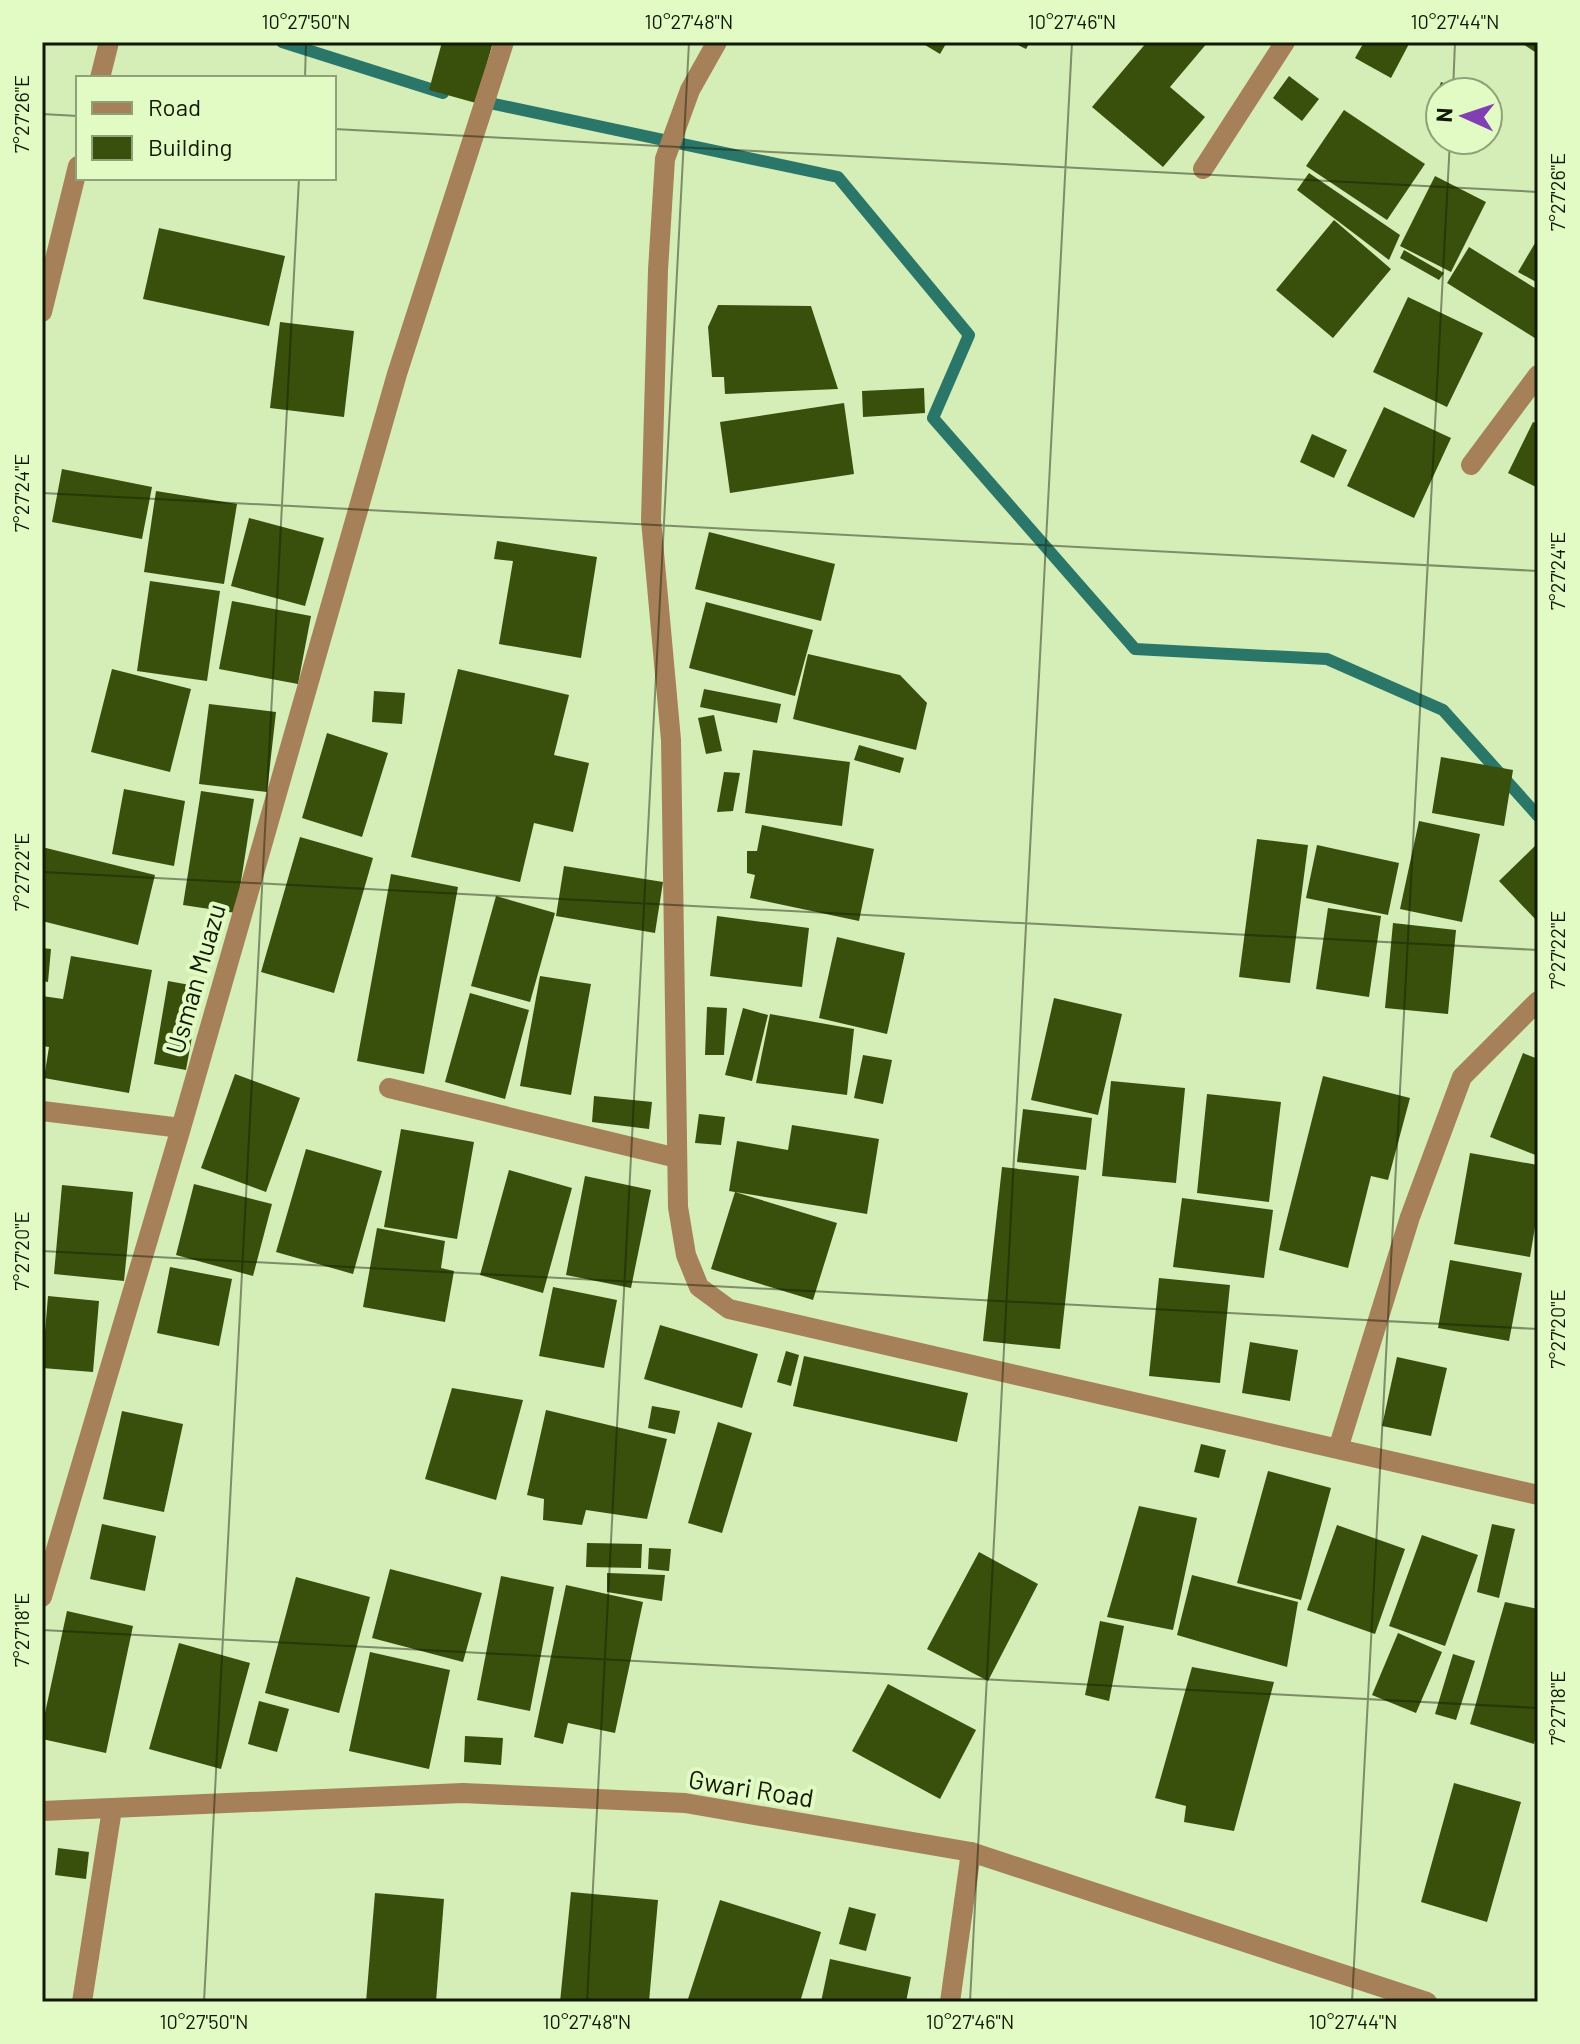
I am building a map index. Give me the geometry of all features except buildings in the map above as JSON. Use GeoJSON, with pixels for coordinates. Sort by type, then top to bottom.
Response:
{"type":"FeatureCollection","features":[{"type":"Feature","properties":{"kind":"street"},"geometry":{"type":"LineString","coordinates":[[100,76],[109,42]]}},
{"type":"Feature","properties":{"kind":"street","name":"Usman Muazu"},"geometry":{"type":"LineString","coordinates":[[42,1597],[181,1128],[397,374],[504,42]]}},
{"type":"Feature","properties":{"kind":"street"},"geometry":{"type":"LineString","coordinates":[[717,42],[690,90],[665,159],[658,270],[651,520],[671,740],[678,1207],[686,1255],[699,1287],[729,1309],[1538,1495]]}},
{"type":"Feature","properties":{"kind":"street"},"geometry":{"type":"LineString","coordinates":[[1203,169],[1285,42]]}},
{"type":"Feature","properties":{"kind":"street"},"geometry":{"type":"LineString","coordinates":[[42,312],[76,174]]}},
{"type":"Feature","properties":{"kind":"street"},"geometry":{"type":"LineString","coordinates":[[1471,465],[1538,375]]}},
{"type":"Feature","properties":{"kind":"street"},"geometry":{"type":"LineString","coordinates":[[1338,1449],[1410,1217],[1462,1077],[1538,1001]]}},
{"type":"Feature","properties":{"kind":"street"},"geometry":{"type":"LineString","coordinates":[[389,1088],[677,1158]]}},
{"type":"Feature","properties":{"kind":"street"},"geometry":{"type":"LineString","coordinates":[[42,1111],[181,1128]]}},
{"type":"Feature","properties":{"kind":"street","name":"Gwari Road"},"geometry":{"type":"LineString","coordinates":[[42,1811],[463,1793],[685,1803],[971,1852],[1427,2002]]}},
{"type":"Feature","properties":{"kind":"street"},"geometry":{"type":"LineString","coordinates":[[82,2002],[112,1809]]}},
{"type":"Feature","properties":{"kind":"street"},"geometry":{"type":"LineString","coordinates":[[950,2002],[971,1852]]}},
{"type":"Feature","properties":{"kind":"waterway"},"geometry":{"type":"LineString","coordinates":[[282,42],[443,93]]}},
{"type":"Feature","properties":{"kind":"waterway"},"geometry":{"type":"LineString","coordinates":[[480,101],[838,177],[969,335],[933,418],[1135,649],[1327,659],[1443,710],[1538,816]]}}]}
